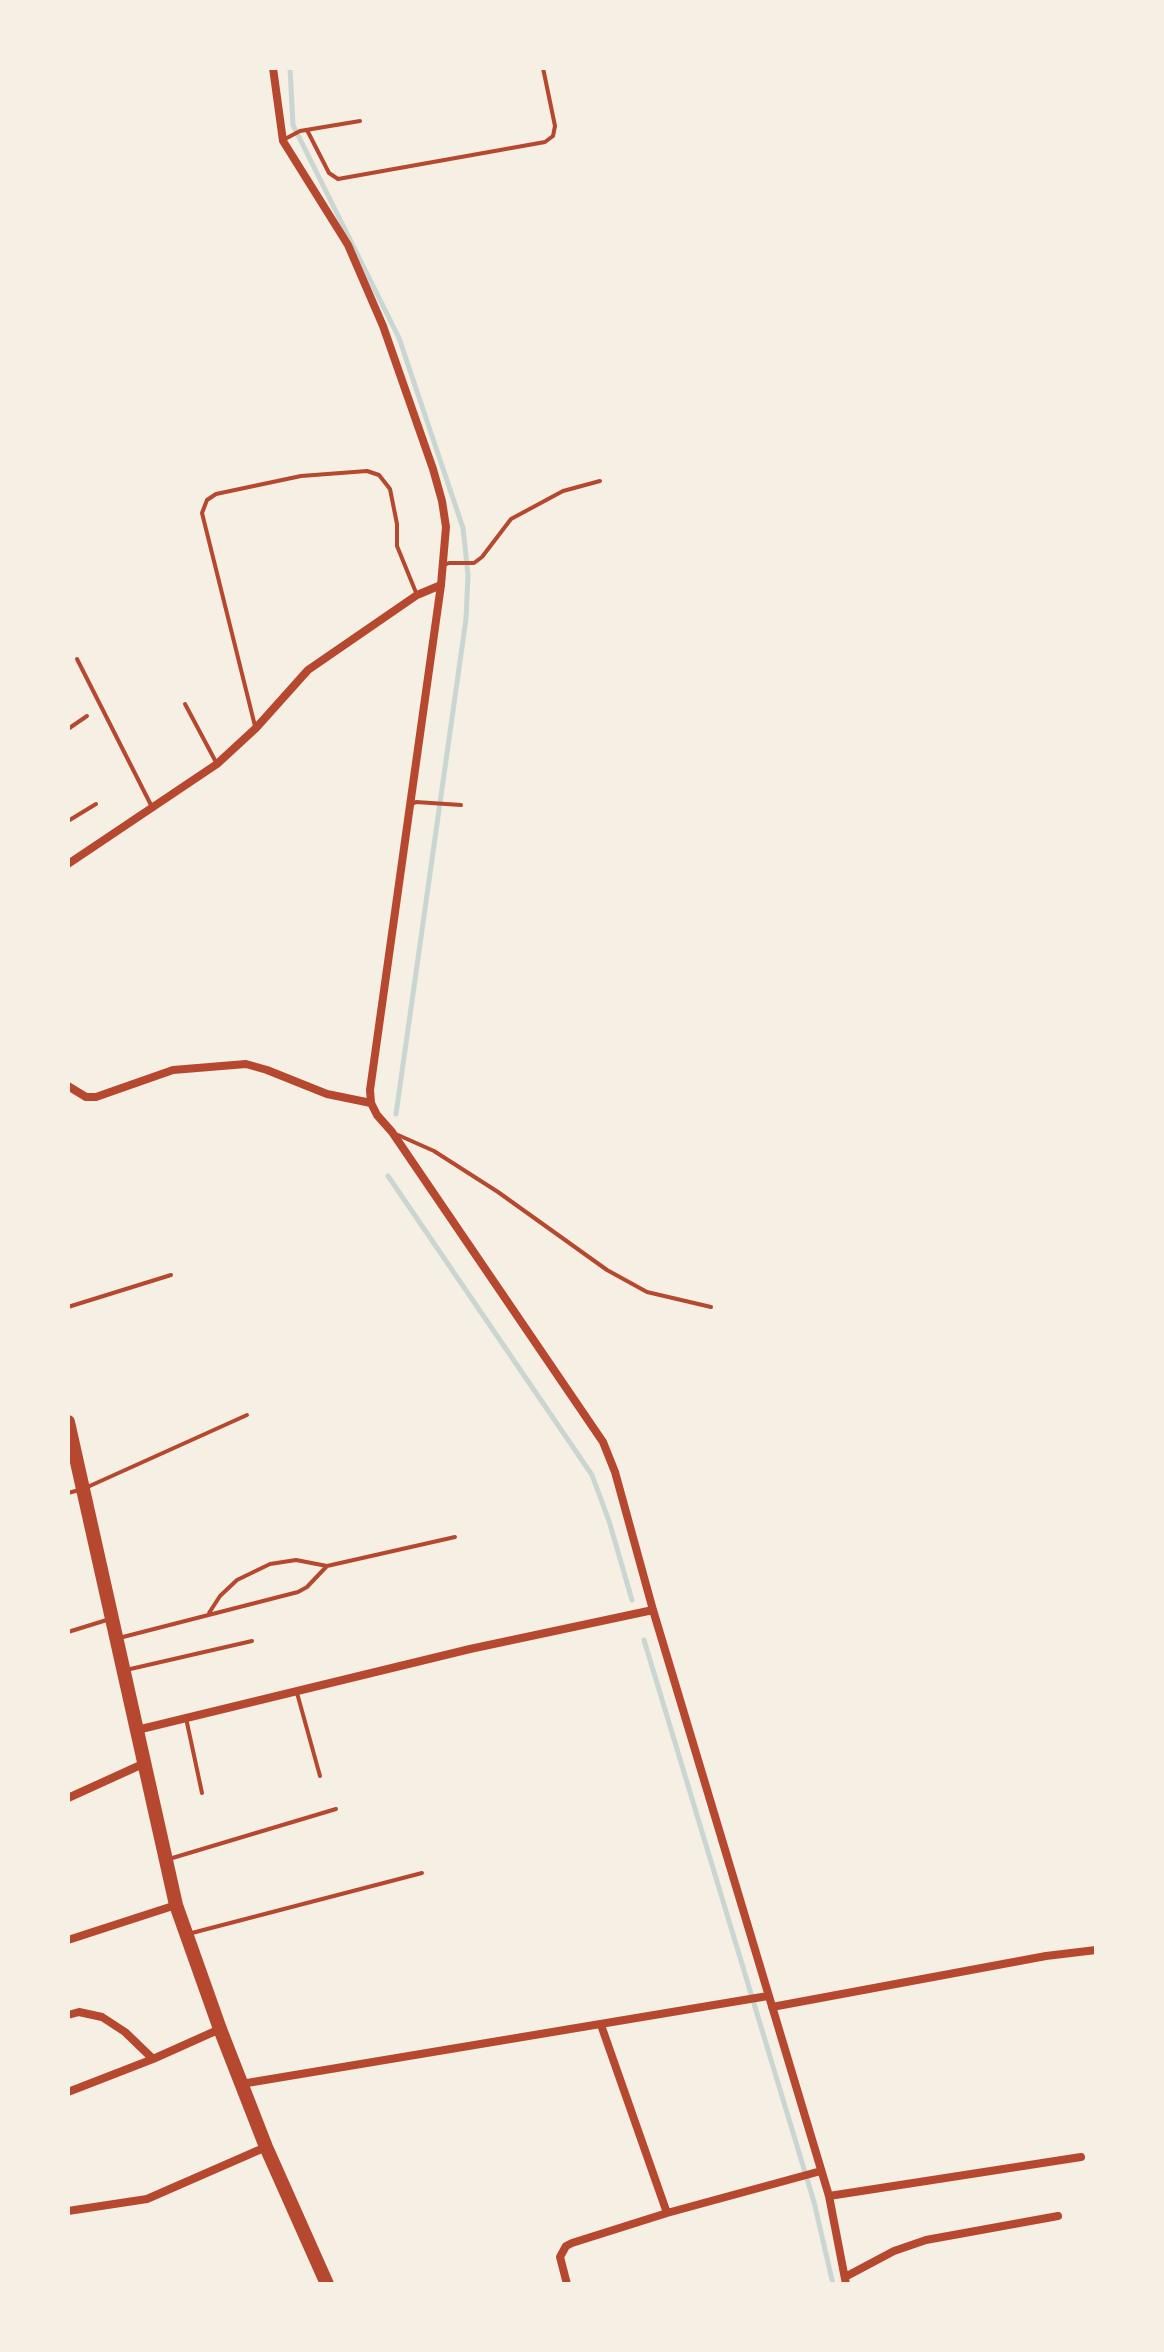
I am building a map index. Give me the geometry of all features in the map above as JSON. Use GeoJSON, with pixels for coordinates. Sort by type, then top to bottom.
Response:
{"type":"FeatureCollection","features":[{"type":"Feature","properties":{"kind":"main road"},"geometry":{"type":"LineString","coordinates":[[68,1422],[76,1491],[112,1618],[176,1905],[266,2147],[327,2284]]}},
{"type":"Feature","properties":{"kind":"street"},"geometry":{"type":"LineString","coordinates":[[273,68],[286,138],[348,245],[383,326],[442,501],[446,527],[446,564],[414,803],[370,1090],[371,1103],[603,1442],[615,1472],[653,1610],[829,2196],[845,2280],[894,2251],[926,2240],[1058,2216]]}},
{"type":"Feature","properties":{"kind":"street"},"geometry":{"type":"LineString","coordinates":[[68,864],[217,764],[256,728],[308,670],[417,595],[441,585]]}},
{"type":"Feature","properties":{"kind":"street"},"geometry":{"type":"LineString","coordinates":[[68,1086],[86,1097],[96,1097],[173,1070],[246,1064],[327,1094],[371,1103]]}},
{"type":"Feature","properties":{"kind":"street"},"geometry":{"type":"LineString","coordinates":[[137,1730],[470,1649],[653,1610]]}},
{"type":"Feature","properties":{"kind":"street"},"geometry":{"type":"LineString","coordinates":[[68,1798],[145,1763]]}},
{"type":"Feature","properties":{"kind":"street"},"geometry":{"type":"LineString","coordinates":[[68,1940],[176,1905]]}},
{"type":"Feature","properties":{"kind":"street"},"geometry":{"type":"LineString","coordinates":[[772,2007],[1046,1956],[1096,1950]]}},
{"type":"Feature","properties":{"kind":"street"},"geometry":{"type":"LineString","coordinates":[[241,2084],[768,1996]]}},
{"type":"Feature","properties":{"kind":"street"},"geometry":{"type":"LineString","coordinates":[[68,2015],[79,2012],[102,2017],[125,2032],[153,2059]]}},
{"type":"Feature","properties":{"kind":"street"},"geometry":{"type":"LineString","coordinates":[[601,2025],[667,2213]]}},
{"type":"Feature","properties":{"kind":"street"},"geometry":{"type":"LineString","coordinates":[[68,2092],[220,2029]]}},
{"type":"Feature","properties":{"kind":"street"},"geometry":{"type":"LineString","coordinates":[[68,2211],[147,2199],[266,2147]]}},
{"type":"Feature","properties":{"kind":"street"},"geometry":{"type":"LineString","coordinates":[[829,2196],[1081,2157]]}},
{"type":"Feature","properties":{"kind":"street"},"geometry":{"type":"LineString","coordinates":[[567,2284],[560,2257],[566,2246],[667,2213],[821,2171]]}},
{"type":"Feature","properties":{"kind":"lane"},"geometry":{"type":"LineString","coordinates":[[303,131],[329,173],[338,179],[545,142],[553,136],[555,126],[543,68]]}},
{"type":"Feature","properties":{"kind":"lane"},"geometry":{"type":"LineString","coordinates":[[286,138],[303,131],[360,121]]}},
{"type":"Feature","properties":{"kind":"lane"},"geometry":{"type":"LineString","coordinates":[[256,728],[202,513],[207,500],[216,494],[301,476],[367,471],[379,475],[390,489],[397,524],[397,546],[417,595]]}},
{"type":"Feature","properties":{"kind":"lane"},"geometry":{"type":"LineString","coordinates":[[446,564],[474,563],[511,519],[563,491],[600,481]]}},
{"type":"Feature","properties":{"kind":"lane"},"geometry":{"type":"LineString","coordinates":[[77,659],[152,807]]}},
{"type":"Feature","properties":{"kind":"lane"},"geometry":{"type":"LineString","coordinates":[[185,704],[217,764]]}},
{"type":"Feature","properties":{"kind":"lane"},"geometry":{"type":"LineString","coordinates":[[68,729],[87,716]]}},
{"type":"Feature","properties":{"kind":"lane"},"geometry":{"type":"LineString","coordinates":[[414,803],[461,805]]}},
{"type":"Feature","properties":{"kind":"lane"},"geometry":{"type":"LineString","coordinates":[[68,821],[96,804]]}},
{"type":"Feature","properties":{"kind":"lane"},"geometry":{"type":"LineString","coordinates":[[392,1132],[434,1151],[498,1192],[607,1270],[647,1292],[711,1307]]}},
{"type":"Feature","properties":{"kind":"lane"},"geometry":{"type":"LineString","coordinates":[[68,1307],[171,1275]]}},
{"type":"Feature","properties":{"kind":"lane"},"geometry":{"type":"LineString","coordinates":[[76,1491],[247,1415]]}},
{"type":"Feature","properties":{"kind":"lane"},"geometry":{"type":"LineString","coordinates":[[208,1615],[220,1596],[237,1580],[270,1564],[296,1560],[327,1566],[455,1537]]}},
{"type":"Feature","properties":{"kind":"lane"},"geometry":{"type":"LineString","coordinates":[[116,1638],[298,1592],[327,1566]]}},
{"type":"Feature","properties":{"kind":"lane"},"geometry":{"type":"LineString","coordinates":[[68,1632],[112,1618]]}},
{"type":"Feature","properties":{"kind":"lane"},"geometry":{"type":"LineString","coordinates":[[124,1670],[252,1641]]}},
{"type":"Feature","properties":{"kind":"lane"},"geometry":{"type":"LineString","coordinates":[[296,1690],[320,1776]]}},
{"type":"Feature","properties":{"kind":"lane"},"geometry":{"type":"LineString","coordinates":[[186,1718],[202,1793]]}},
{"type":"Feature","properties":{"kind":"lane"},"geometry":{"type":"LineString","coordinates":[[167,1860],[336,1809]]}},
{"type":"Feature","properties":{"kind":"lane"},"geometry":{"type":"LineString","coordinates":[[186,1934],[422,1873]]}},
{"type":"Feature","properties":{"kind":"waterway"},"geometry":{"type":"LineString","coordinates":[[290,68],[293,125],[399,338],[463,528],[468,575],[466,619],[396,1114]]}},
{"type":"Feature","properties":{"kind":"waterway"},"geometry":{"type":"LineString","coordinates":[[388,1176],[592,1475],[632,1600]]}},
{"type":"Feature","properties":{"kind":"waterway"},"geometry":{"type":"LineString","coordinates":[[644,1640],[814,2202],[833,2284]]}}]}
